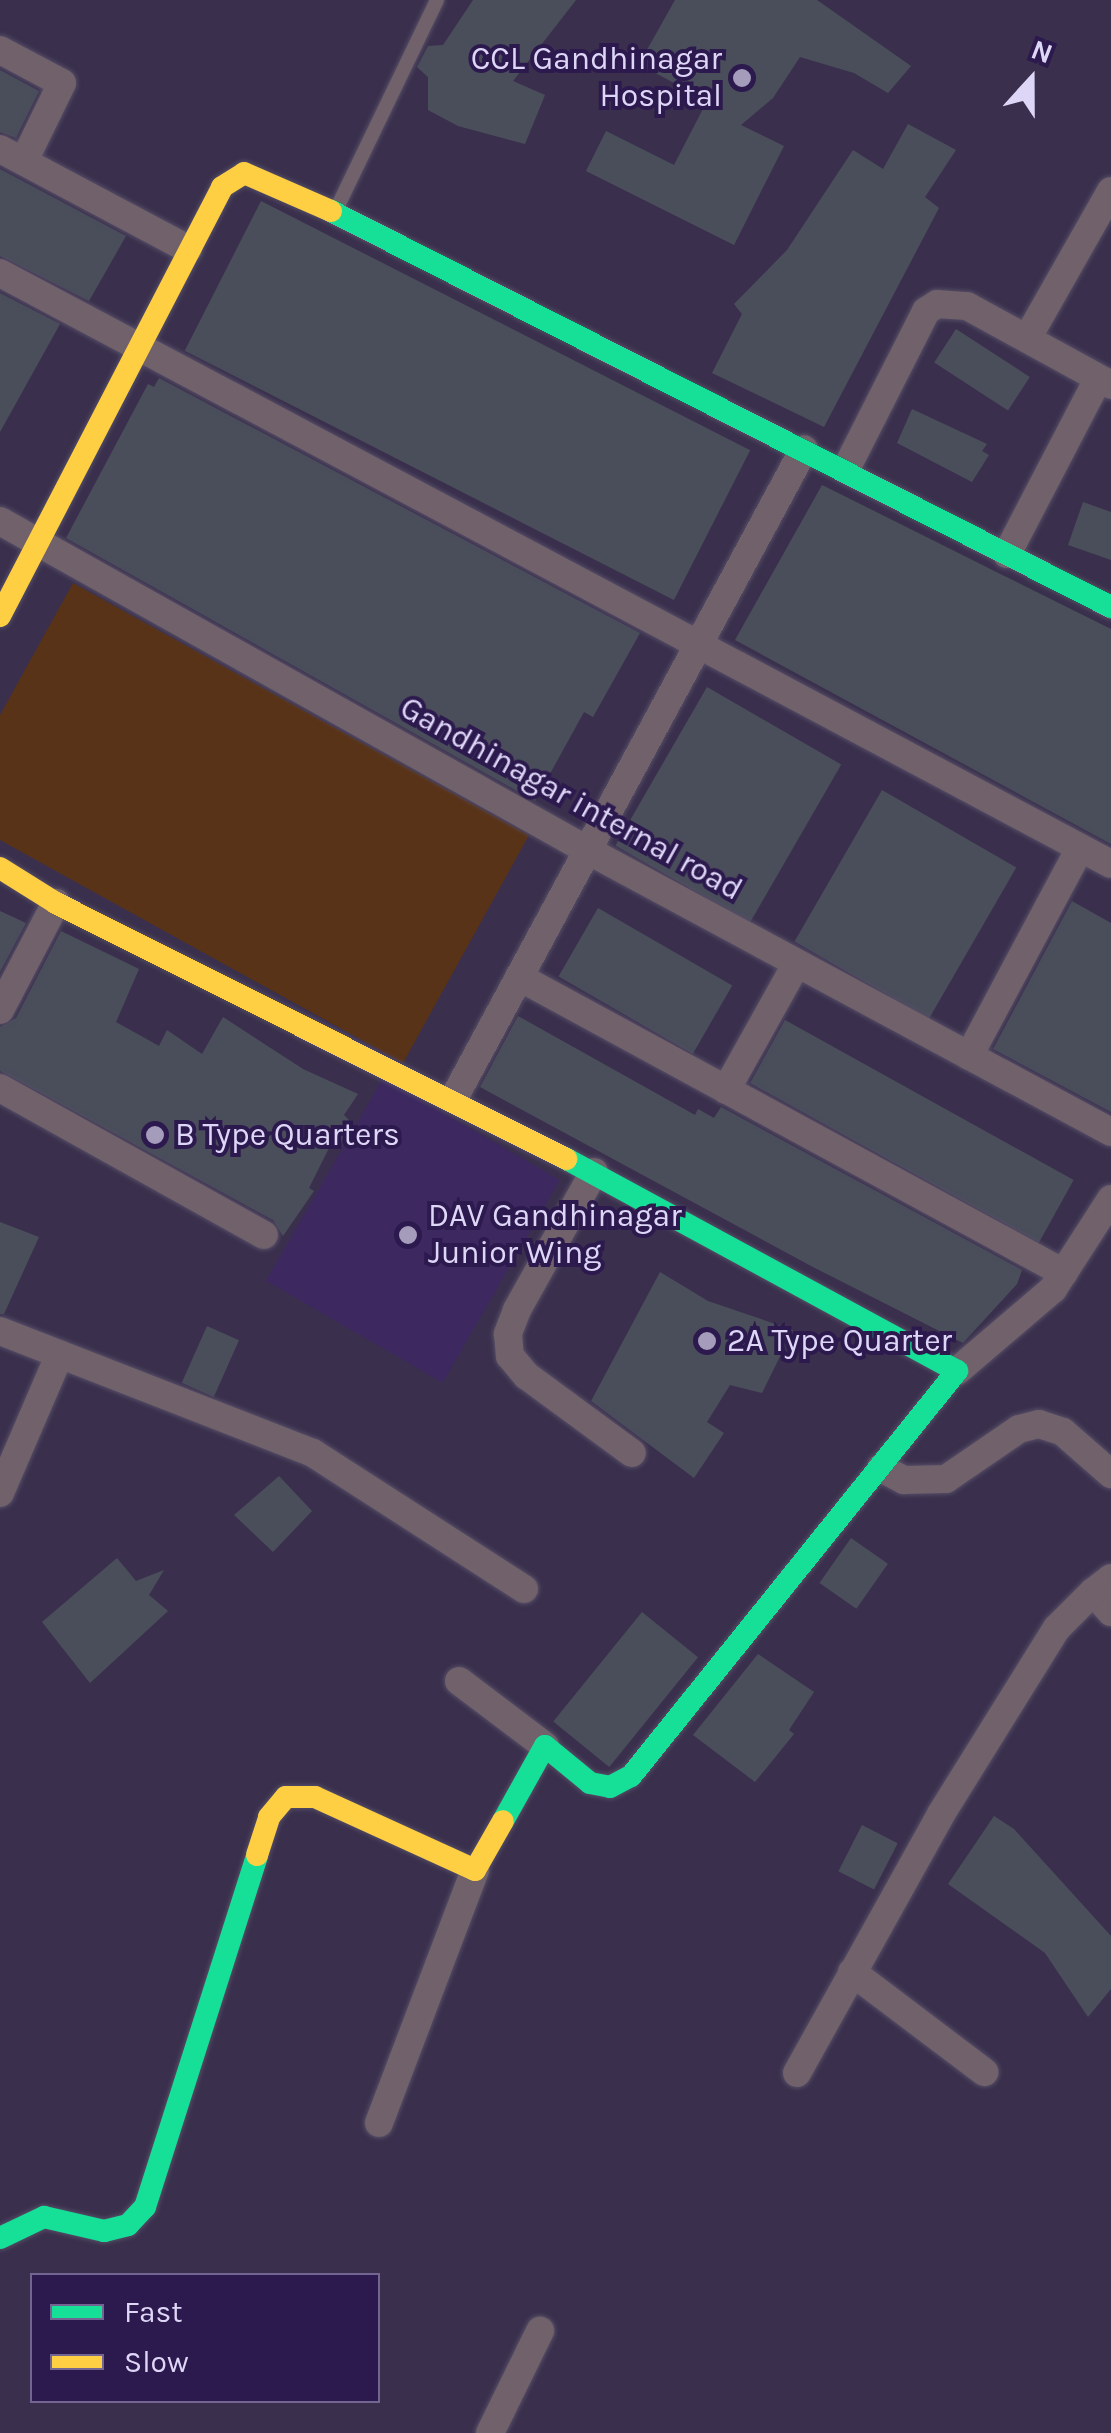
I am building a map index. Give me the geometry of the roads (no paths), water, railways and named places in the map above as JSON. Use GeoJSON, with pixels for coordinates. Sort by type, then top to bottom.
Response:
{"type":"FeatureCollection","features":[{"type":"Feature","properties":{"kind":"street"},"geometry":{"type":"LineString","coordinates":[[0,50],[62,84],[12,155],[188,249]]}},
{"type":"Feature","properties":{"kind":"street"},"geometry":{"type":"LineString","coordinates":[[0,616],[222,187],[244,173],[335,212],[1111,607]]}},
{"type":"Feature","properties":{"kind":"street"},"geometry":{"type":"LineString","coordinates":[[1028,337],[1111,192]]}},
{"type":"Feature","properties":{"kind":"street"},"geometry":{"type":"LineString","coordinates":[[0,273],[1111,864]]}},
{"type":"Feature","properties":{"kind":"street"},"geometry":{"type":"LineString","coordinates":[[846,469],[926,311],[948,301],[1028,337],[1105,382],[1008,554]]}},
{"type":"Feature","properties":{"kind":"street"},"geometry":{"type":"LineString","coordinates":[[454,1098],[804,448]]}},
{"type":"Feature","properties":{"kind":"street","name":"Gandhinagar internal road"},"geometry":{"type":"LineString","coordinates":[[0,521],[587,850],[1111,1132]]}},
{"type":"Feature","properties":{"kind":"street"},"geometry":{"type":"LineString","coordinates":[[970,1056],[1080,848]]}},
{"type":"Feature","properties":{"kind":"street"},"geometry":{"type":"LineString","coordinates":[[0,868],[56,903],[454,1098],[957,1371]]}},
{"type":"Feature","properties":{"kind":"street"},"geometry":{"type":"LineString","coordinates":[[0,1010],[56,903]]}},
{"type":"Feature","properties":{"kind":"street"},"geometry":{"type":"LineString","coordinates":[[726,1090],[796,963]]}},
{"type":"Feature","properties":{"kind":"street"},"geometry":{"type":"LineString","coordinates":[[519,977],[1064,1273]]}},
{"type":"Feature","properties":{"kind":"street"},"geometry":{"type":"LineString","coordinates":[[0,1088],[264,1235]]}},
{"type":"Feature","properties":{"kind":"street"},"geometry":{"type":"LineString","coordinates":[[594,1172],[517,1310],[508,1334],[510,1356],[527,1376],[632,1453]]}},
{"type":"Feature","properties":{"kind":"street"},"geometry":{"type":"LineString","coordinates":[[459,1681],[590,1783],[610,1787],[632,1776],[957,1371],[1064,1273],[1111,1199]]}},
{"type":"Feature","properties":{"kind":"street"},"geometry":{"type":"LineString","coordinates":[[0,1331],[313,1453],[524,1588]]}},
{"type":"Feature","properties":{"kind":"street"},"geometry":{"type":"LineString","coordinates":[[0,1493],[60,1354]]}},
{"type":"Feature","properties":{"kind":"street"},"geometry":{"type":"LineString","coordinates":[[881,1468],[904,1480],[946,1479],[1019,1428],[1040,1424],[1063,1432],[1111,1474]]}},
{"type":"Feature","properties":{"kind":"street"},"geometry":{"type":"LineString","coordinates":[[797,2073],[852,1972],[1057,1628],[1105,1594]]}},
{"type":"Feature","properties":{"kind":"street"},"geometry":{"type":"LineString","coordinates":[[379,2123],[475,1870],[546,1746]]}},
{"type":"Feature","properties":{"kind":"street"},"geometry":{"type":"LineString","coordinates":[[0,2238],[44,2216],[104,2231],[128,2225],[145,2206],[269,1817],[286,1797],[315,1797],[475,1870]]}},
{"type":"Feature","properties":{"kind":"street"},"geometry":{"type":"LineString","coordinates":[[852,1972],[984,2072]]}},
{"type":"Feature","properties":{"kind":"street"},"geometry":{"type":"LineString","coordinates":[[490,2433],[540,2331]]}},
{"type":"Feature","properties":{"kind":"lane"},"geometry":{"type":"LineString","coordinates":[[335,212],[437,0]]}},
{"type":"Feature","properties":{"kind":"place","name":"CCL Gandhinagar Hospital"},"geometry":{"type":"Point","coordinates":[742,78]}},
{"type":"Feature","properties":{"kind":"place","name":"B Type Quarters"},"geometry":{"type":"Point","coordinates":[155,1135]}},
{"type":"Feature","properties":{"kind":"place","name":"DAV Gandhinagar Junior Wing"},"geometry":{"type":"Point","coordinates":[408,1235]}},
{"type":"Feature","properties":{"kind":"place","name":"2A Type Quarter"},"geometry":{"type":"Point","coordinates":[707,1341]}}]}
